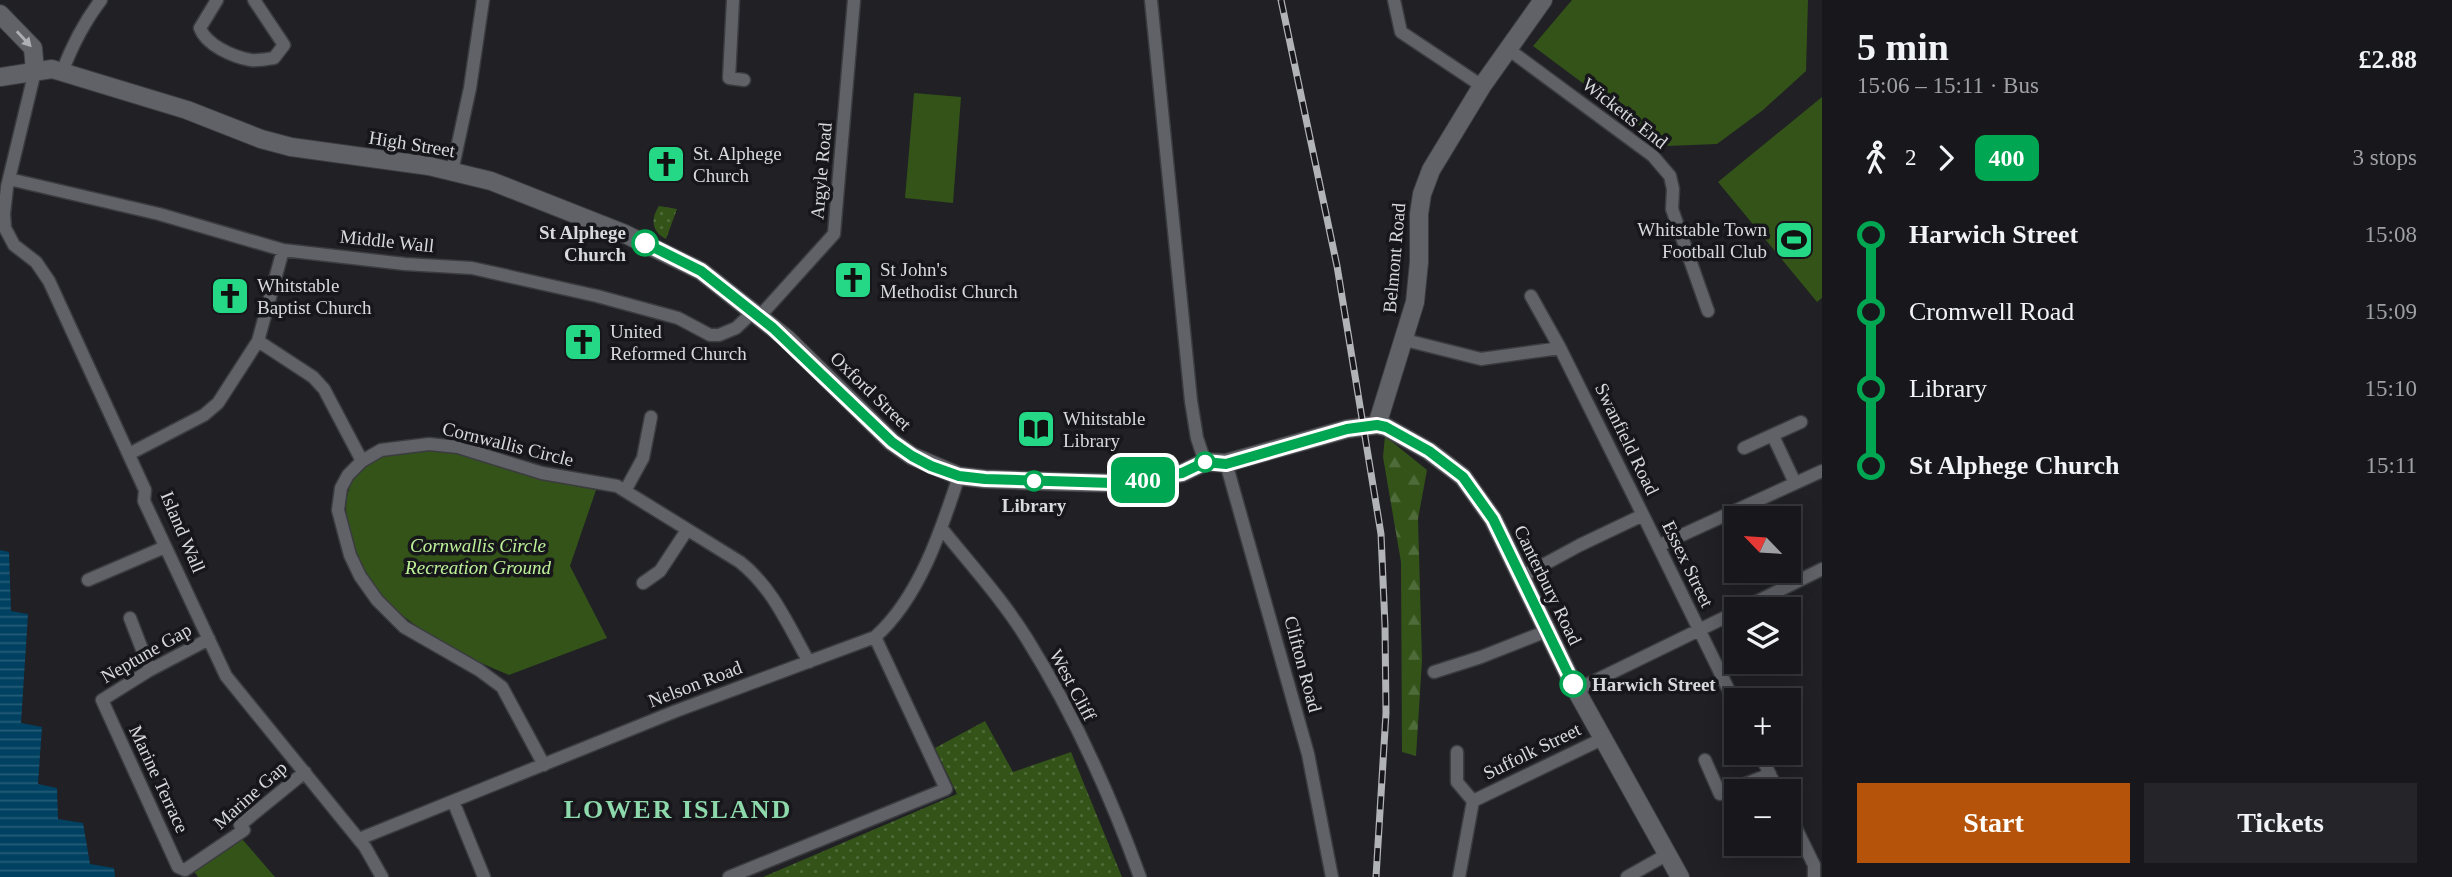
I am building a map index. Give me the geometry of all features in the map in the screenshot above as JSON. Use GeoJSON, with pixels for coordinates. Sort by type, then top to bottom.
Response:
{"type":"FeatureCollection","features":[{"type":"Feature","properties":{"kind":"main road","name":"Belmont Road"},"geometry":{"type":"LineString","coordinates":[[1377,425],[1415,302],[1419,262],[1419,214],[1422,194],[1431,170],[1482,86],[1543,0]]}},
{"type":"Feature","properties":{"kind":"main road"},"geometry":{"type":"LineString","coordinates":[[0,14],[33,48],[35,71]]}},
{"type":"Feature","properties":{"kind":"main road","name":"High Street"},"geometry":{"type":"LineString","coordinates":[[0,77],[52,69],[187,110],[261,139],[291,147],[452,171],[491,181],[677,258],[701,271],[756,314]]}},
{"type":"Feature","properties":{"kind":"main road","name":"Oxford Street"},"geometry":{"type":"LineString","coordinates":[[756,314],[786,338],[892,442],[922,461],[959,476],[1113,483],[1182,473],[1205,462],[1226,464],[1347,429],[1377,425]]}},
{"type":"Feature","properties":{"kind":"main road","name":"Canterbury Road"},"geometry":{"type":"LineString","coordinates":[[1377,425],[1386,427],[1429,451],[1463,477],[1493,519],[1576,690],[1680,877]]}},
{"type":"Feature","properties":{"kind":"street"},"geometry":{"type":"LineString","coordinates":[[62,72],[73,44],[101,0]]}},
{"type":"Feature","properties":{"kind":"street"},"geometry":{"type":"LineString","coordinates":[[217,0],[200,28],[204,38],[225,51],[251,60],[274,58],[284,46],[254,0]]}},
{"type":"Feature","properties":{"kind":"street"},"geometry":{"type":"LineString","coordinates":[[452,171],[470,88],[483,0]]}},
{"type":"Feature","properties":{"kind":"street"},"geometry":{"type":"LineString","coordinates":[[733,0],[729,78],[744,80]]}},
{"type":"Feature","properties":{"kind":"street","name":"Argyle Road"},"geometry":{"type":"LineString","coordinates":[[756,314],[834,234],[854,0]]}},
{"type":"Feature","properties":{"kind":"street"},"geometry":{"type":"LineString","coordinates":[[1152,0],[1191,401],[1205,462]]}},
{"type":"Feature","properties":{"kind":"street"},"geometry":{"type":"LineString","coordinates":[[1395,0],[1401,32],[1482,86]]}},
{"type":"Feature","properties":{"kind":"street","name":"Wicketts End"},"geometry":{"type":"LineString","coordinates":[[1508,49],[1653,156],[1667,171],[1672,182],[1672,209],[1708,311]]}},
{"type":"Feature","properties":{"kind":"street","name":"Island Wall"},"geometry":{"type":"LineString","coordinates":[[35,71],[9,179],[4,215],[9,238],[36,262],[49,281],[145,490],[144,501],[226,676],[359,839],[382,877]]}},
{"type":"Feature","properties":{"kind":"street","name":"Middle Wall"},"geometry":{"type":"LineString","coordinates":[[9,179],[159,214],[283,250],[405,264],[472,268],[597,296],[678,318],[710,335],[719,335],[736,328],[756,314]]}},
{"type":"Feature","properties":{"kind":"street"},"geometry":{"type":"LineString","coordinates":[[129,454],[204,415],[218,403],[258,341],[283,250]]}},
{"type":"Feature","properties":{"kind":"street","name":"Swanfield Road"},"geometry":{"type":"LineString","coordinates":[[1521,577],[1643,515],[1560,348],[1531,296]]}},
{"type":"Feature","properties":{"kind":"street"},"geometry":{"type":"LineString","coordinates":[[1405,340],[1481,359],[1560,348]]}},
{"type":"Feature","properties":{"kind":"street"},"geometry":{"type":"LineString","coordinates":[[258,341],[313,377],[324,388],[362,461],[348,475],[341,488],[338,510],[349,555],[360,576],[377,600],[404,627],[480,670],[502,687],[544,765]]}},
{"type":"Feature","properties":{"kind":"street"},"geometry":{"type":"LineString","coordinates":[[625,491],[643,458],[651,417]]}},
{"type":"Feature","properties":{"kind":"street"},"geometry":{"type":"LineString","coordinates":[[1744,449],[1801,422]]}},
{"type":"Feature","properties":{"kind":"street"},"geometry":{"type":"LineString","coordinates":[[1773,436],[1795,483]]}},
{"type":"Feature","properties":{"kind":"street","name":"Cornwallis Circle"},"geometry":{"type":"LineString","coordinates":[[362,461],[381,450],[442,445],[458,447],[534,471],[617,486],[757,575],[809,662]]}},
{"type":"Feature","properties":{"kind":"street","name":"Clifton Road"},"geometry":{"type":"LineString","coordinates":[[1226,464],[1308,754],[1332,877]]}},
{"type":"Feature","properties":{"kind":"street"},"geometry":{"type":"LineString","coordinates":[[1658,546],[1822,471]]}},
{"type":"Feature","properties":{"kind":"street","name":"Nelson Road"},"geometry":{"type":"LineString","coordinates":[[359,839],[676,711],[875,637],[892,621],[906,600],[942,528],[959,476]]}},
{"type":"Feature","properties":{"kind":"street","name":"Essex Street"},"geometry":{"type":"LineString","coordinates":[[1643,515],[1728,688]]}},
{"type":"Feature","properties":{"kind":"street","name":"West Cliff"},"geometry":{"type":"LineString","coordinates":[[942,528],[999,600],[1052,682],[1125,836],[1140,877]]}},
{"type":"Feature","properties":{"kind":"street"},"geometry":{"type":"LineString","coordinates":[[643,583],[660,571],[687,530]]}},
{"type":"Feature","properties":{"kind":"street"},"geometry":{"type":"LineString","coordinates":[[88,580],[165,547]]}},
{"type":"Feature","properties":{"kind":"street"},"geometry":{"type":"LineString","coordinates":[[1766,597],[1822,569]]}},
{"type":"Feature","properties":{"kind":"street"},"geometry":{"type":"LineString","coordinates":[[130,618],[149,670]]}},
{"type":"Feature","properties":{"kind":"street"},"geometry":{"type":"LineString","coordinates":[[1576,690],[1724,618]]}},
{"type":"Feature","properties":{"kind":"street"},"geometry":{"type":"LineString","coordinates":[[1434,672],[1490,654],[1547,631]]}},
{"type":"Feature","properties":{"kind":"street"},"geometry":{"type":"LineString","coordinates":[[729,877],[947,789],[875,637]]}},
{"type":"Feature","properties":{"kind":"street","name":"Neptune Gap"},"geometry":{"type":"LineString","coordinates":[[102,700],[149,670],[209,639]]}},
{"type":"Feature","properties":{"kind":"street","name":"Marine Terrace"},"geometry":{"type":"LineString","coordinates":[[102,700],[178,867],[185,870]]}},
{"type":"Feature","properties":{"kind":"street","name":"Suffolk Street"},"geometry":{"type":"LineString","coordinates":[[1459,877],[1473,801],[1602,739]]}},
{"type":"Feature","properties":{"kind":"street"},"geometry":{"type":"LineString","coordinates":[[1457,752],[1457,782],[1473,801]]}},
{"type":"Feature","properties":{"kind":"street"},"geometry":{"type":"LineString","coordinates":[[1704,760],[1720,794],[1770,774]]}},
{"type":"Feature","properties":{"kind":"street"},"geometry":{"type":"LineString","coordinates":[[1766,765],[1772,779]]}},
{"type":"Feature","properties":{"kind":"street","name":"Marine Gap"},"geometry":{"type":"LineString","coordinates":[[185,870],[244,830],[240,825],[305,772]]}},
{"type":"Feature","properties":{"kind":"street"},"geometry":{"type":"LineString","coordinates":[[453,801],[484,877]]}},
{"type":"Feature","properties":{"kind":"street"},"geometry":{"type":"LineString","coordinates":[[1801,838],[1814,864],[1814,877]]}},
{"type":"Feature","properties":{"kind":"street"},"geometry":{"type":"LineString","coordinates":[[1627,877],[1666,855]]}},
{"type":"Feature","properties":{"kind":"green space"},"geometry":{"type":"Polygon","coordinates":[[[1572,0],[1808,0],[1806,71],[1763,110],[1717,144],[1667,146],[1533,46],[1572,0]]]}},
{"type":"Feature","properties":{"kind":"green space"},"geometry":{"type":"Polygon","coordinates":[[[914,93],[961,97],[953,203],[905,198],[914,93]]]}},
{"type":"Feature","properties":{"kind":"green space","name":"Whitstable Town Football Club"},"geometry":{"type":"Polygon","coordinates":[[[1822,97],[1822,298],[1817,302],[1718,182],[1822,97]]]}},
{"type":"Feature","properties":{"kind":"green space"},"geometry":{"type":"Polygon","coordinates":[[[659,206],[677,209],[666,239],[658,233],[654,225],[654,216],[659,206]]]}},
{"type":"Feature","properties":{"kind":"green space"},"geometry":{"type":"Polygon","coordinates":[[[1385,436],[1427,470],[1418,519],[1422,661],[1416,756],[1402,752],[1401,562],[1383,457],[1385,436]]]}},
{"type":"Feature","properties":{"kind":"green space","name":"Cornwallis Circle Recreation Ground"},"geometry":{"type":"Polygon","coordinates":[[[435,449],[476,456],[549,481],[596,490],[570,566],[607,638],[509,675],[448,646],[420,629],[394,608],[368,575],[357,555],[346,512],[348,492],[357,475],[380,457],[435,449]]]}},
{"type":"Feature","properties":{"kind":"green space"},"geometry":{"type":"Polygon","coordinates":[[[985,721],[1013,772],[1071,752],[1122,877],[763,877],[957,794],[935,748],[985,721]]]}},
{"type":"Feature","properties":{"kind":"green space"},"geometry":{"type":"Polygon","coordinates":[[[242,839],[275,877],[198,877],[193,870],[242,839]]]}},
{"type":"Feature","properties":{"kind":"water"},"geometry":{"type":"Polygon","coordinates":[[[0,550],[9,552],[11,611],[28,614],[21,723],[42,727],[38,784],[57,788],[58,819],[83,823],[90,864],[114,868],[115,877],[0,877],[0,550]]]}},
{"type":"Feature","properties":{"kind":"railway"},"geometry":{"type":"LineString","coordinates":[[1281,0],[1337,266],[1381,534],[1386,713],[1376,877]]}},
{"type":"Feature","properties":{"kind":"bus line","name":"400"},"geometry":{"type":"LineString","coordinates":[[645,243],[701,271],[786,338],[892,442],[931,466],[959,476],[1113,483],[1147,480],[1182,473],[1205,462],[1226,464],[1347,429],[1377,425],[1386,427],[1429,451],[1463,477],[1483,504],[1493,519],[1573,684]]}},
{"type":"Feature","properties":{"kind":"place","name":"St. Alphege Church"},"geometry":{"type":"Point","coordinates":[666,164]}},
{"type":"Feature","properties":{"kind":"place","name":"Whitstable Town Football Club"},"geometry":{"type":"Point","coordinates":[1794,240]}},
{"type":"Feature","properties":{"kind":"place","name":"St Alphege Church"},"geometry":{"type":"Point","coordinates":[645,243]}},
{"type":"Feature","properties":{"kind":"place","name":"St John's Methodist Church"},"geometry":{"type":"Point","coordinates":[853,280]}},
{"type":"Feature","properties":{"kind":"place","name":"Whitstable Baptist Church"},"geometry":{"type":"Point","coordinates":[230,296]}},
{"type":"Feature","properties":{"kind":"place","name":"United Reformed Church"},"geometry":{"type":"Point","coordinates":[583,342]}},
{"type":"Feature","properties":{"kind":"place","name":"Whitstable Library"},"geometry":{"type":"Point","coordinates":[1036,429]}},
{"type":"Feature","properties":{"kind":"place","name":"Library"},"geometry":{"type":"Point","coordinates":[1034,481]}},
{"type":"Feature","properties":{"kind":"place","name":"Harwich Street"},"geometry":{"type":"Point","coordinates":[1573,684]}},
{"type":"Feature","properties":{"kind":"district","name":"LOWER ISLAND"},"geometry":{"type":"Point","coordinates":[678,809]}}]}
